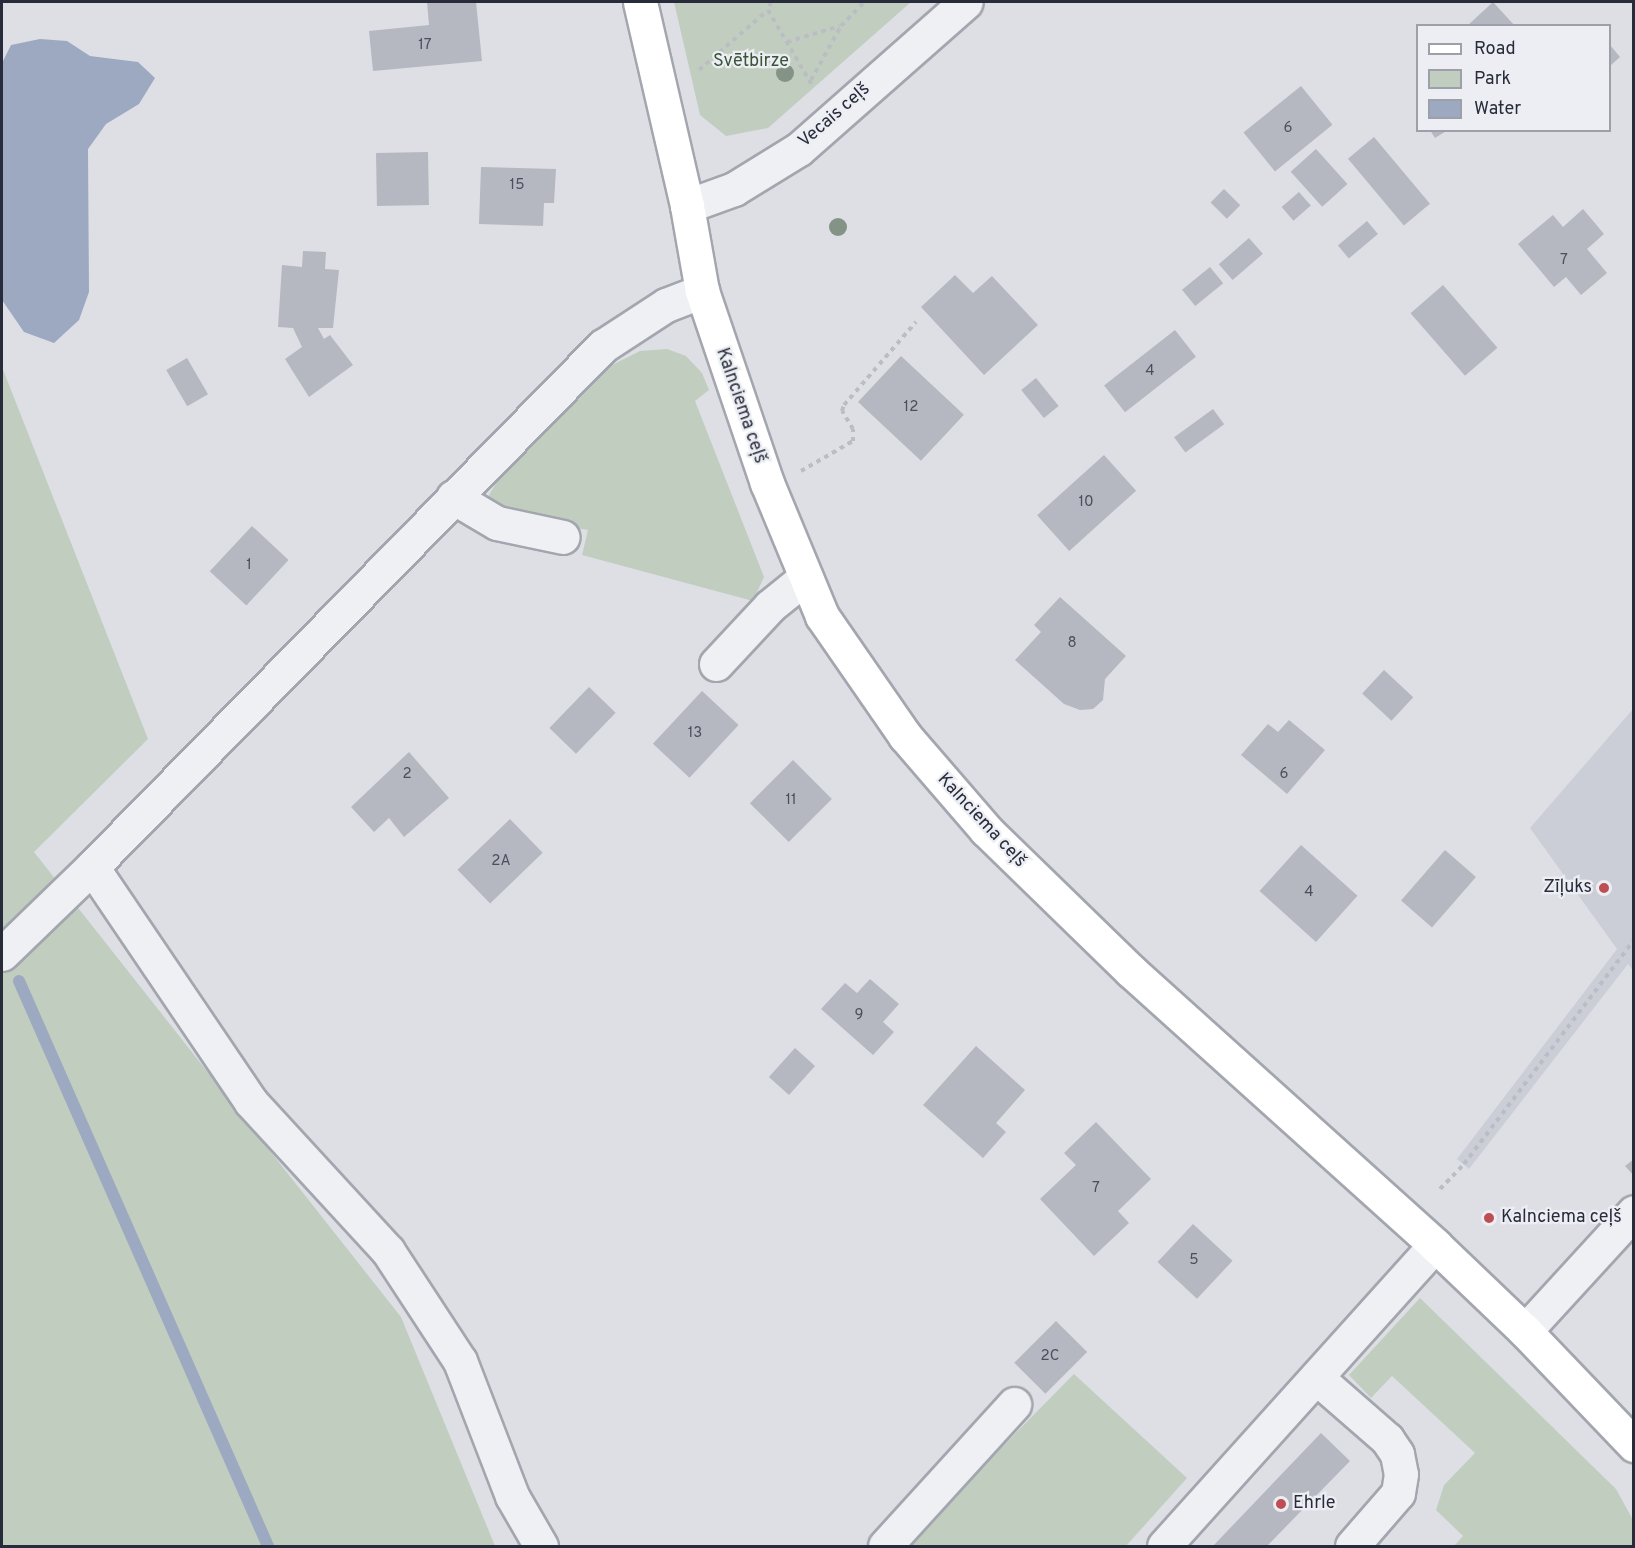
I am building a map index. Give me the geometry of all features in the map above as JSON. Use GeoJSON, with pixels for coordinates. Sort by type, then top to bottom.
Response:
{"type":"FeatureCollection","features":[{"type":"Feature","properties":{"kind":"main road","name":"Kalnciema ceļš"},"geometry":{"type":"LineString","coordinates":[[640,2],[687,206],[702,291],[766,483],[822,616],[905,736],[986,830],[1131,971],[1435,1245],[1525,1331],[1634,1445]]}},
{"type":"Feature","properties":{"kind":"street","name":"Vecais ceļš"},"geometry":{"type":"LineString","coordinates":[[687,206],[734,189],[799,149],[966,2]]}},
{"type":"Feature","properties":{"kind":"street"},"geometry":{"type":"LineString","coordinates":[[2,954],[92,867],[603,346],[666,304],[702,291]]}},
{"type":"Feature","properties":{"kind":"street"},"geometry":{"type":"LineString","coordinates":[[453,497],[497,522],[563,537]]}},
{"type":"Feature","properties":{"kind":"street"},"geometry":{"type":"LineString","coordinates":[[716,664],[770,606],[806,577]]}},
{"type":"Feature","properties":{"kind":"street"},"geometry":{"type":"LineString","coordinates":[[92,867],[251,1102],[388,1251],[460,1361],[512,1496],[541,1546]]}},
{"type":"Feature","properties":{"kind":"street"},"geometry":{"type":"LineString","coordinates":[[1525,1331],[1634,1212]]}},
{"type":"Feature","properties":{"kind":"street"},"geometry":{"type":"LineString","coordinates":[[1164,1546],[1435,1245]]}},
{"type":"Feature","properties":{"kind":"street"},"geometry":{"type":"LineString","coordinates":[[1317,1378],[1387,1439],[1397,1454],[1401,1474],[1398,1493],[1352,1546]]}},
{"type":"Feature","properties":{"kind":"street"},"geometry":{"type":"LineString","coordinates":[[885,1546],[1014,1404]]}},
{"type":"Feature","properties":{"kind":"path"},"geometry":{"type":"LineString","coordinates":[[699,70],[768,10],[771,2]]}},
{"type":"Feature","properties":{"kind":"path"},"geometry":{"type":"LineString","coordinates":[[811,80],[841,26],[864,2]]}},
{"type":"Feature","properties":{"kind":"path"},"geometry":{"type":"LineString","coordinates":[[768,10],[811,80],[824,126]]}},
{"type":"Feature","properties":{"kind":"path"},"geometry":{"type":"LineString","coordinates":[[787,42],[841,26]]}},
{"type":"Feature","properties":{"kind":"path"},"geometry":{"type":"LineString","coordinates":[[795,473],[815,466],[853,441],[853,429],[842,411],[844,405],[916,322]]}},
{"type":"Feature","properties":{"kind":"path"},"geometry":{"type":"LineString","coordinates":[[1440,1189],[1464,1164],[1634,940]]}},
{"type":"Feature","properties":{"kind":"shaded area","name":"Zīļuks"},"geometry":{"type":"Polygon","coordinates":[[[1633,709],[1633,971],[1628,964],[1469,1169],[1457,1159],[1617,949],[1530,828],[1633,709]]]}},
{"type":"Feature","properties":{"kind":"green space","name":"Svētbirze"},"geometry":{"type":"Polygon","coordinates":[[[674,2],[911,2],[768,128],[726,136],[700,115],[674,2]]]}},
{"type":"Feature","properties":{"kind":"green space"},"geometry":{"type":"Polygon","coordinates":[[[667,349],[686,356],[702,373],[709,390],[695,401],[764,577],[753,601],[582,555],[588,530],[512,517],[492,504],[488,497],[496,483],[612,365],[640,351],[667,349]]]}},
{"type":"Feature","properties":{"kind":"green space"},"geometry":{"type":"Polygon","coordinates":[[[2,367],[148,739],[34,852],[401,1317],[495,1546],[2,1546],[2,367]]]}},
{"type":"Feature","properties":{"kind":"green space"},"geometry":{"type":"Polygon","coordinates":[[[1420,1298],[1616,1489],[1633,1520],[1633,1546],[1454,1546],[1463,1536],[1436,1510],[1444,1485],[1475,1453],[1392,1376],[1371,1398],[1349,1375],[1420,1298]]]}},
{"type":"Feature","properties":{"kind":"green space"},"geometry":{"type":"Polygon","coordinates":[[[1074,1374],[1187,1478],[1126,1546],[904,1546],[1074,1374]]]}},
{"type":"Feature","properties":{"kind":"water"},"geometry":{"type":"Polygon","coordinates":[[[40,39],[67,41],[90,56],[138,62],[155,78],[139,104],[106,124],[88,149],[89,292],[79,320],[54,343],[24,332],[2,300],[2,63],[11,45],[40,39]]]}},
{"type":"Feature","properties":{"kind":"building"},"geometry":{"type":"Polygon","coordinates":[[[427,2],[476,2],[482,61],[373,71],[369,31],[429,25],[427,2]]]}},
{"type":"Feature","properties":{"kind":"building"},"geometry":{"type":"Polygon","coordinates":[[[1493,2],[1513,24],[1469,24],[1493,2]]]}},
{"type":"Feature","properties":{"kind":"building"},"geometry":{"type":"Polygon","coordinates":[[[1611,46],[1620,57],[1611,65],[1611,46]]]}},
{"type":"Feature","properties":{"kind":"building"},"geometry":{"type":"Polygon","coordinates":[[[1301,86],[1332,125],[1275,171],[1243,133],[1301,86]]]}},
{"type":"Feature","properties":{"kind":"building"},"geometry":{"type":"Polygon","coordinates":[[[1431,132],[1445,132],[1435,138],[1431,132]]]}},
{"type":"Feature","properties":{"kind":"building"},"geometry":{"type":"Polygon","coordinates":[[[1374,137],[1430,204],[1404,226],[1348,159],[1374,137]]]}},
{"type":"Feature","properties":{"kind":"building"},"geometry":{"type":"Polygon","coordinates":[[[1316,149],[1347,184],[1322,207],[1291,172],[1316,149]]]}},
{"type":"Feature","properties":{"kind":"building"},"geometry":{"type":"Polygon","coordinates":[[[428,152],[429,205],[377,206],[376,153],[428,152]]]}},
{"type":"Feature","properties":{"kind":"building"},"geometry":{"type":"Polygon","coordinates":[[[481,167],[556,169],[554,203],[544,203],[543,226],[479,224],[481,167]]]}},
{"type":"Feature","properties":{"kind":"building"},"geometry":{"type":"Polygon","coordinates":[[[1224,189],[1240,205],[1227,219],[1211,202],[1224,189]]]}},
{"type":"Feature","properties":{"kind":"building"},"geometry":{"type":"Polygon","coordinates":[[[1299,192],[1311,206],[1293,221],[1282,207],[1299,192]]]}},
{"type":"Feature","properties":{"kind":"building"},"geometry":{"type":"Polygon","coordinates":[[[1583,209],[1604,234],[1587,249],[1607,273],[1581,295],[1566,277],[1554,287],[1518,244],[1553,215],[1563,227],[1583,209]]]}},
{"type":"Feature","properties":{"kind":"building"},"geometry":{"type":"Polygon","coordinates":[[[1367,221],[1378,234],[1349,258],[1338,245],[1367,221]]]}},
{"type":"Feature","properties":{"kind":"building"},"geometry":{"type":"Polygon","coordinates":[[[1249,238],[1263,254],[1233,280],[1219,264],[1249,238]]]}},
{"type":"Feature","properties":{"kind":"building"},"geometry":{"type":"Polygon","coordinates":[[[303,251],[326,252],[325,269],[339,270],[333,328],[318,328],[324,339],[330,335],[353,365],[309,397],[285,359],[302,347],[293,328],[278,327],[282,265],[302,267],[303,251]]]}},
{"type":"Feature","properties":{"kind":"building"},"geometry":{"type":"Polygon","coordinates":[[[1210,267],[1223,283],[1195,306],[1182,290],[1210,267]]]}},
{"type":"Feature","properties":{"kind":"building"},"geometry":{"type":"Polygon","coordinates":[[[955,275],[973,293],[992,276],[1038,325],[984,375],[921,307],[955,275]]]}},
{"type":"Feature","properties":{"kind":"building"},"geometry":{"type":"Polygon","coordinates":[[[1443,285],[1497,348],[1465,376],[1411,313],[1443,285]]]}},
{"type":"Feature","properties":{"kind":"building"},"geometry":{"type":"Polygon","coordinates":[[[1175,330],[1196,357],[1125,412],[1104,385],[1175,330]]]}},
{"type":"Feature","properties":{"kind":"building"},"geometry":{"type":"Polygon","coordinates":[[[901,356],[964,415],[921,461],[858,402],[901,356]]]}},
{"type":"Feature","properties":{"kind":"building"},"geometry":{"type":"Polygon","coordinates":[[[187,358],[208,394],[187,406],[166,370],[187,358]]]}},
{"type":"Feature","properties":{"kind":"building"},"geometry":{"type":"Polygon","coordinates":[[[1036,378],[1059,406],[1044,418],[1021,390],[1036,378]]]}},
{"type":"Feature","properties":{"kind":"building"},"geometry":{"type":"Polygon","coordinates":[[[1213,409],[1224,424],[1185,453],[1174,437],[1213,409]]]}},
{"type":"Feature","properties":{"kind":"building"},"geometry":{"type":"Polygon","coordinates":[[[1104,455],[1136,491],[1069,551],[1037,515],[1104,455]]]}},
{"type":"Feature","properties":{"kind":"building"},"geometry":{"type":"Polygon","coordinates":[[[252,526],[289,560],[246,605],[210,571],[252,526]]]}},
{"type":"Feature","properties":{"kind":"building"},"geometry":{"type":"Polygon","coordinates":[[[1060,597],[1126,656],[1105,679],[1103,700],[1093,709],[1080,710],[1064,704],[1015,660],[1041,632],[1034,625],[1060,597]]]}},
{"type":"Feature","properties":{"kind":"building"},"geometry":{"type":"Polygon","coordinates":[[[1384,670],[1413,697],[1391,721],[1362,693],[1384,670]]]}},
{"type":"Feature","properties":{"kind":"building"},"geometry":{"type":"Polygon","coordinates":[[[589,687],[616,713],[576,754],[549,728],[589,687]]]}},
{"type":"Feature","properties":{"kind":"building"},"geometry":{"type":"Polygon","coordinates":[[[702,691],[739,725],[689,778],[653,744],[702,691]]]}},
{"type":"Feature","properties":{"kind":"building"},"geometry":{"type":"Polygon","coordinates":[[[1289,720],[1325,750],[1287,794],[1241,755],[1268,724],[1278,732],[1289,720]]]}},
{"type":"Feature","properties":{"kind":"building"},"geometry":{"type":"Polygon","coordinates":[[[409,752],[449,798],[404,837],[389,818],[374,832],[351,807],[409,752]]]}},
{"type":"Feature","properties":{"kind":"building"},"geometry":{"type":"Polygon","coordinates":[[[793,760],[832,799],[789,842],[750,803],[793,760]]]}},
{"type":"Feature","properties":{"kind":"building"},"geometry":{"type":"Polygon","coordinates":[[[510,819],[543,853],[490,904],[457,870],[510,819]]]}},
{"type":"Feature","properties":{"kind":"building"},"geometry":{"type":"Polygon","coordinates":[[[1301,845],[1357,896],[1316,942],[1260,891],[1301,845]]]}},
{"type":"Feature","properties":{"kind":"building"},"geometry":{"type":"Polygon","coordinates":[[[1445,850],[1476,877],[1432,927],[1401,901],[1445,850]]]}},
{"type":"Feature","properties":{"kind":"building"},"geometry":{"type":"Polygon","coordinates":[[[870,979],[899,1004],[883,1022],[894,1032],[873,1055],[821,1009],[845,983],[857,993],[870,979]]]}},
{"type":"Feature","properties":{"kind":"building"},"geometry":{"type":"Polygon","coordinates":[[[976,1046],[1025,1090],[996,1123],[1006,1132],[983,1158],[923,1105],[976,1046]]]}},
{"type":"Feature","properties":{"kind":"building"},"geometry":{"type":"Polygon","coordinates":[[[795,1048],[815,1066],[789,1095],[769,1077],[795,1048]]]}},
{"type":"Feature","properties":{"kind":"building"},"geometry":{"type":"Polygon","coordinates":[[[1096,1122],[1151,1179],[1118,1211],[1129,1223],[1094,1256],[1040,1199],[1076,1165],[1064,1153],[1096,1122]]]}},
{"type":"Feature","properties":{"kind":"building"},"geometry":{"type":"Polygon","coordinates":[[[1634,1159],[1634,1176],[1625,1166],[1634,1159]]]}},
{"type":"Feature","properties":{"kind":"building"},"geometry":{"type":"Polygon","coordinates":[[[1193,1224],[1232,1261],[1197,1299],[1158,1262],[1193,1224]]]}},
{"type":"Feature","properties":{"kind":"building"},"geometry":{"type":"Polygon","coordinates":[[[1056,1321],[1087,1352],[1045,1394],[1014,1363],[1056,1321]]]}},
{"type":"Feature","properties":{"kind":"building","name":"Ehrle"},"geometry":{"type":"Polygon","coordinates":[[[1321,1433],[1350,1461],[1267,1546],[1213,1546],[1321,1433]]]}},
{"type":"Feature","properties":{"kind":"waterway"},"geometry":{"type":"LineString","coordinates":[[19,981],[268,1546]]}},
{"type":"Feature","properties":{"kind":"place","name":"Zīļuks"},"geometry":{"type":"Point","coordinates":[1604,888]}},
{"type":"Feature","properties":{"kind":"place","name":"Kalnciema ceļš"},"geometry":{"type":"Point","coordinates":[1489,1218]}},
{"type":"Feature","properties":{"kind":"place","name":"Ehrle"},"geometry":{"type":"Point","coordinates":[1281,1504]}}]}
